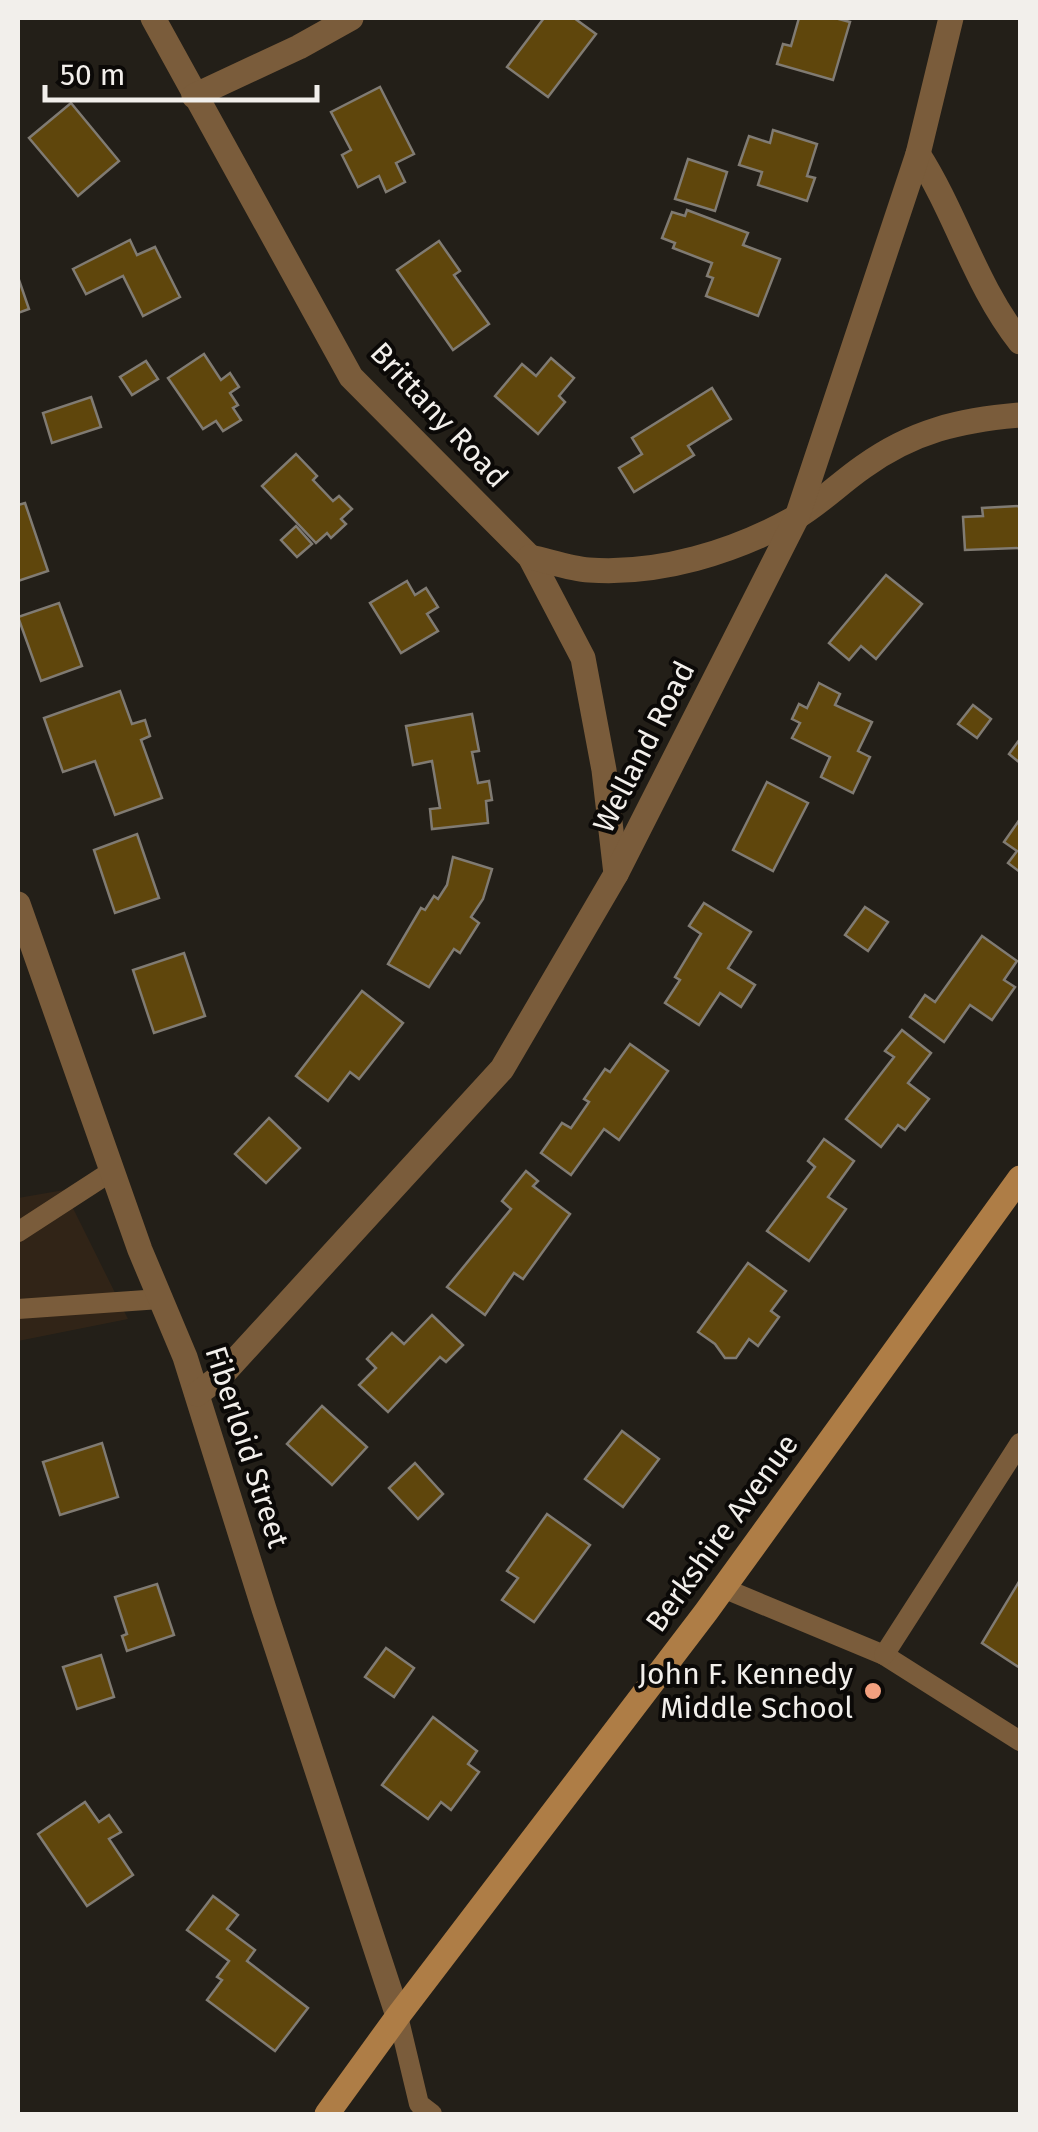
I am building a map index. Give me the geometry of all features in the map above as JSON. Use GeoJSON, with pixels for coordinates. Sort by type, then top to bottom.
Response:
{"type":"FeatureCollection","features":[{"type":"Feature","properties":{"kind":"main road","name":"Berkshire Avenue"},"geometry":{"type":"LineString","coordinates":[[327,2114],[724,1588],[1020,1178]]}},
{"type":"Feature","properties":{"kind":"street","name":"Brittany Road"},"geometry":{"type":"LineString","coordinates":[[153,18],[351,377],[530,557],[583,658],[604,770],[616,874]]}},
{"type":"Feature","properties":{"kind":"street"},"geometry":{"type":"LineString","coordinates":[[194,96],[300,47],[350,18]]}},
{"type":"Feature","properties":{"kind":"street","name":"Welland Road"},"geometry":{"type":"LineString","coordinates":[[197,1394],[221,1376],[502,1069],[616,874],[797,517],[918,154],[950,18]]}},
{"type":"Feature","properties":{"kind":"street"},"geometry":{"type":"LineString","coordinates":[[918,154],[944,198],[989,295],[1020,342]]}},
{"type":"Feature","properties":{"kind":"street"},"geometry":{"type":"LineString","coordinates":[[530,557],[585,570],[636,571],[694,559],[797,517],[868,463],[930,432],[968,419],[1020,415]]}},
{"type":"Feature","properties":{"kind":"street","name":"Fiberloid Street"},"geometry":{"type":"LineString","coordinates":[[18,904],[112,1171],[197,1394],[398,2016]]}},
{"type":"Feature","properties":{"kind":"lane"},"geometry":{"type":"LineString","coordinates":[[18,1232],[112,1171]]}},
{"type":"Feature","properties":{"kind":"lane"},"geometry":{"type":"LineString","coordinates":[[18,1309],[160,1298]]}},
{"type":"Feature","properties":{"kind":"lane"},"geometry":{"type":"LineString","coordinates":[[884,1654],[1020,1443]]}},
{"type":"Feature","properties":{"kind":"lane"},"geometry":{"type":"LineString","coordinates":[[724,1588],[884,1654],[1020,1742]]}},
{"type":"Feature","properties":{"kind":"lane"},"geometry":{"type":"LineString","coordinates":[[398,2016],[419,2104],[432,2114]]}},
{"type":"Feature","properties":{"kind":"shaded area"},"geometry":{"type":"Polygon","coordinates":[[[64,1190],[128,1319],[18,1341],[18,1198],[64,1190]]]}},
{"type":"Feature","properties":{"kind":"building"},"geometry":{"type":"Polygon","coordinates":[[[544,18],[574,18],[596,34],[548,97],[507,67],[544,18]]]}},
{"type":"Feature","properties":{"kind":"building"},"geometry":{"type":"Polygon","coordinates":[[[799,18],[850,22],[833,80],[777,64],[783,44],[791,46],[799,18]]]}},
{"type":"Feature","properties":{"kind":"building"},"geometry":{"type":"Polygon","coordinates":[[[380,87],[414,154],[396,163],[405,182],[386,192],[379,176],[358,187],[342,155],[351,150],[331,112],[380,87]]]}},
{"type":"Feature","properties":{"kind":"building"},"geometry":{"type":"Polygon","coordinates":[[[71,103],[119,161],[78,196],[29,138],[71,103]]]}},
{"type":"Feature","properties":{"kind":"building"},"geometry":{"type":"Polygon","coordinates":[[[773,130],[817,144],[807,176],[815,178],[807,201],[758,185],[762,172],[739,165],[749,136],[770,143],[773,130]]]}},
{"type":"Feature","properties":{"kind":"building"},"geometry":{"type":"Polygon","coordinates":[[[688,159],[727,172],[715,211],[675,199],[688,159]]]}},
{"type":"Feature","properties":{"kind":"building"},"geometry":{"type":"Polygon","coordinates":[[[687,210],[748,233],[743,245],[780,259],[758,316],[706,296],[713,278],[707,276],[712,263],[673,248],[675,243],[662,238],[672,212],[685,216],[687,210]]]}},
{"type":"Feature","properties":{"kind":"building"},"geometry":{"type":"Polygon","coordinates":[[[130,240],[137,255],[155,247],[180,297],[143,316],[123,276],[86,294],[73,269],[130,240]]]}},
{"type":"Feature","properties":{"kind":"building"},"geometry":{"type":"Polygon","coordinates":[[[439,241],[460,271],[454,275],[489,324],[453,350],[397,270],[439,241]]]}},
{"type":"Feature","properties":{"kind":"building"},"geometry":{"type":"Polygon","coordinates":[[[18,281],[29,309],[18,313],[18,281]]]}},
{"type":"Feature","properties":{"kind":"building"},"geometry":{"type":"Polygon","coordinates":[[[204,354],[221,380],[230,373],[239,387],[230,393],[241,420],[223,431],[216,421],[203,429],[168,378],[204,354]]]}},
{"type":"Feature","properties":{"kind":"building"},"geometry":{"type":"Polygon","coordinates":[[[551,358],[574,378],[559,396],[565,402],[538,434],[495,396],[522,364],[536,376],[551,358]]]}},
{"type":"Feature","properties":{"kind":"building"},"geometry":{"type":"Polygon","coordinates":[[[146,361],[158,379],[132,395],[120,377],[146,361]]]}},
{"type":"Feature","properties":{"kind":"building"},"geometry":{"type":"Polygon","coordinates":[[[712,388],[731,419],[688,446],[694,455],[634,492],[619,468],[642,454],[632,438],[712,388]]]}},
{"type":"Feature","properties":{"kind":"building"},"geometry":{"type":"Polygon","coordinates":[[[91,397],[101,427],[52,443],[43,413],[91,397]]]}},
{"type":"Feature","properties":{"kind":"building"},"geometry":{"type":"Polygon","coordinates":[[[296,454],[333,501],[339,496],[352,509],[341,519],[346,524],[331,538],[327,533],[316,543],[262,486],[296,454]]]}},
{"type":"Feature","properties":{"kind":"building"},"geometry":{"type":"Polygon","coordinates":[[[25,503],[48,571],[18,581],[18,505],[25,503]]]}},
{"type":"Feature","properties":{"kind":"building"},"geometry":{"type":"Polygon","coordinates":[[[1020,506],[1020,548],[965,550],[963,517],[983,516],[982,508],[1020,506]]]}},
{"type":"Feature","properties":{"kind":"building"},"geometry":{"type":"Polygon","coordinates":[[[296,526],[312,544],[297,557],[281,540],[296,526]]]}},
{"type":"Feature","properties":{"kind":"building"},"geometry":{"type":"Polygon","coordinates":[[[886,575],[922,604],[876,659],[861,646],[849,660],[829,643],[886,575]]]}},
{"type":"Feature","properties":{"kind":"building"},"geometry":{"type":"Polygon","coordinates":[[[407,581],[415,595],[426,588],[438,607],[427,614],[438,631],[401,653],[370,603],[407,581]]]}},
{"type":"Feature","properties":{"kind":"building"},"geometry":{"type":"Polygon","coordinates":[[[59,603],[82,666],[41,681],[18,617],[59,603]]]}},
{"type":"Feature","properties":{"kind":"building"},"geometry":{"type":"Polygon","coordinates":[[[819,683],[840,694],[835,705],[872,722],[858,751],[870,757],[853,793],[821,777],[830,757],[792,738],[800,723],[792,719],[799,704],[807,708],[819,683]]]}},
{"type":"Feature","properties":{"kind":"building"},"geometry":{"type":"Polygon","coordinates":[[[120,691],[132,724],[145,720],[150,736],[141,740],[162,798],[115,815],[95,761],[63,772],[44,718],[120,691]]]}},
{"type":"Feature","properties":{"kind":"building"},"geometry":{"type":"Polygon","coordinates":[[[973,705],[991,719],[977,738],[958,724],[973,705]]]}},
{"type":"Feature","properties":{"kind":"building"},"geometry":{"type":"Polygon","coordinates":[[[472,714],[479,751],[472,752],[478,783],[489,781],[492,800],[486,801],[488,823],[432,829],[430,809],[440,808],[432,761],[413,765],[406,726],[472,714]]]}},
{"type":"Feature","properties":{"kind":"building"},"geometry":{"type":"Polygon","coordinates":[[[1020,739],[1020,763],[1009,754],[1020,739]]]}},
{"type":"Feature","properties":{"kind":"building"},"geometry":{"type":"Polygon","coordinates":[[[767,782],[808,803],[773,871],[733,850],[767,782]]]}},
{"type":"Feature","properties":{"kind":"building"},"geometry":{"type":"Polygon","coordinates":[[[1020,819],[1020,872],[1008,863],[1017,851],[1004,842],[1020,819]]]}},
{"type":"Feature","properties":{"kind":"building"},"geometry":{"type":"Polygon","coordinates":[[[137,834],[159,898],[115,913],[94,850],[137,834]]]}},
{"type":"Feature","properties":{"kind":"building"},"geometry":{"type":"Polygon","coordinates":[[[453,857],[492,869],[483,899],[471,917],[479,923],[460,953],[454,949],[429,987],[388,964],[421,908],[425,910],[434,896],[438,899],[447,885],[453,857]]]}},
{"type":"Feature","properties":{"kind":"building"},"geometry":{"type":"Polygon","coordinates":[[[704,903],[751,932],[728,968],[755,985],[741,1007],[720,993],[699,1025],[665,1003],[680,980],[675,977],[701,934],[689,926],[704,903]]]}},
{"type":"Feature","properties":{"kind":"building"},"geometry":{"type":"Polygon","coordinates":[[[865,907],[888,922],[868,951],[845,935],[865,907]]]}},
{"type":"Feature","properties":{"kind":"building"},"geometry":{"type":"Polygon","coordinates":[[[982,936],[1017,961],[1004,980],[1015,987],[992,1020],[970,1005],[944,1042],[910,1017],[925,995],[935,1002],[982,936]]]}},
{"type":"Feature","properties":{"kind":"building"},"geometry":{"type":"Polygon","coordinates":[[[184,953],[205,1016],[154,1033],[133,970],[184,953]]]}},
{"type":"Feature","properties":{"kind":"building"},"geometry":{"type":"Polygon","coordinates":[[[362,991],[403,1023],[359,1079],[350,1072],[328,1101],[296,1076],[362,991]]]}},
{"type":"Feature","properties":{"kind":"building"},"geometry":{"type":"Polygon","coordinates":[[[902,1030],[931,1053],[908,1083],[929,1099],[905,1130],[898,1125],[881,1147],[846,1119],[894,1057],[885,1051],[902,1030]]]}},
{"type":"Feature","properties":{"kind":"building"},"geometry":{"type":"Polygon","coordinates":[[[630,1044],[668,1071],[619,1140],[604,1129],[571,1175],[541,1153],[562,1123],[571,1128],[589,1102],[584,1099],[605,1069],[610,1072],[630,1044]]]}},
{"type":"Feature","properties":{"kind":"building"},"geometry":{"type":"Polygon","coordinates":[[[269,1118],[300,1148],[266,1183],[235,1154],[269,1118]]]}},
{"type":"Feature","properties":{"kind":"building"},"geometry":{"type":"Polygon","coordinates":[[[824,1139],[854,1161],[828,1197],[846,1209],[809,1261],[767,1231],[815,1167],[808,1161],[824,1139]]]}},
{"type":"Feature","properties":{"kind":"building"},"geometry":{"type":"Polygon","coordinates":[[[526,1171],[538,1181],[533,1186],[570,1214],[523,1279],[514,1273],[485,1315],[447,1287],[511,1209],[502,1201],[526,1171]]]}},
{"type":"Feature","properties":{"kind":"building"},"geometry":{"type":"Polygon","coordinates":[[[748,1263],[786,1291],[771,1311],[779,1317],[758,1346],[749,1339],[736,1358],[725,1358],[715,1344],[698,1332],[748,1263]]]}},
{"type":"Feature","properties":{"kind":"building"},"geometry":{"type":"Polygon","coordinates":[[[432,1315],[463,1345],[446,1362],[440,1357],[388,1412],[359,1385],[376,1368],[367,1359],[392,1333],[404,1344],[432,1315]]]}},
{"type":"Feature","properties":{"kind":"building"},"geometry":{"type":"Polygon","coordinates":[[[322,1406],[367,1447],[332,1485],[287,1444],[322,1406]]]}},
{"type":"Feature","properties":{"kind":"building"},"geometry":{"type":"Polygon","coordinates":[[[622,1431],[659,1459],[623,1507],[585,1479],[622,1431]]]}},
{"type":"Feature","properties":{"kind":"building"},"geometry":{"type":"Polygon","coordinates":[[[102,1443],[118,1497],[60,1515],[43,1462],[102,1443]]]}},
{"type":"Feature","properties":{"kind":"building"},"geometry":{"type":"Polygon","coordinates":[[[415,1463],[443,1494],[418,1519],[389,1488],[415,1463]]]}},
{"type":"Feature","properties":{"kind":"building"},"geometry":{"type":"Polygon","coordinates":[[[547,1514],[590,1545],[534,1622],[502,1600],[518,1578],[507,1571],[547,1514]]]}},
{"type":"Feature","properties":{"kind":"building"},"geometry":{"type":"Polygon","coordinates":[[[1020,1580],[1020,1668],[982,1643],[1020,1580]]]}},
{"type":"Feature","properties":{"kind":"building"},"geometry":{"type":"Polygon","coordinates":[[[157,1584],[174,1635],[127,1651],[122,1636],[127,1634],[115,1597],[157,1584]]]}},
{"type":"Feature","properties":{"kind":"building"},"geometry":{"type":"Polygon","coordinates":[[[386,1648],[414,1668],[394,1697],[365,1677],[386,1648]]]}},
{"type":"Feature","properties":{"kind":"building"},"geometry":{"type":"Polygon","coordinates":[[[101,1655],[114,1697],[77,1709],[63,1667],[101,1655]]]}},
{"type":"Feature","properties":{"kind":"building"},"geometry":{"type":"Polygon","coordinates":[[[433,1717],[477,1751],[468,1764],[479,1772],[451,1810],[441,1802],[428,1819],[382,1785],[433,1717]]]}},
{"type":"Feature","properties":{"kind":"building"},"geometry":{"type":"Polygon","coordinates":[[[85,1802],[99,1822],[109,1815],[121,1832],[109,1839],[133,1875],[87,1906],[38,1834],[85,1802]]]}},
{"type":"Feature","properties":{"kind":"building"},"geometry":{"type":"Polygon","coordinates":[[[213,1896],[238,1915],[227,1929],[255,1950],[247,1961],[308,2008],[275,2051],[207,2000],[222,1980],[217,1977],[229,1961],[187,1930],[213,1896]]]}},
{"type":"Feature","properties":{"kind":"place","name":"John F. Kennedy Middle School"},"geometry":{"type":"Point","coordinates":[873,1691]}}]}
